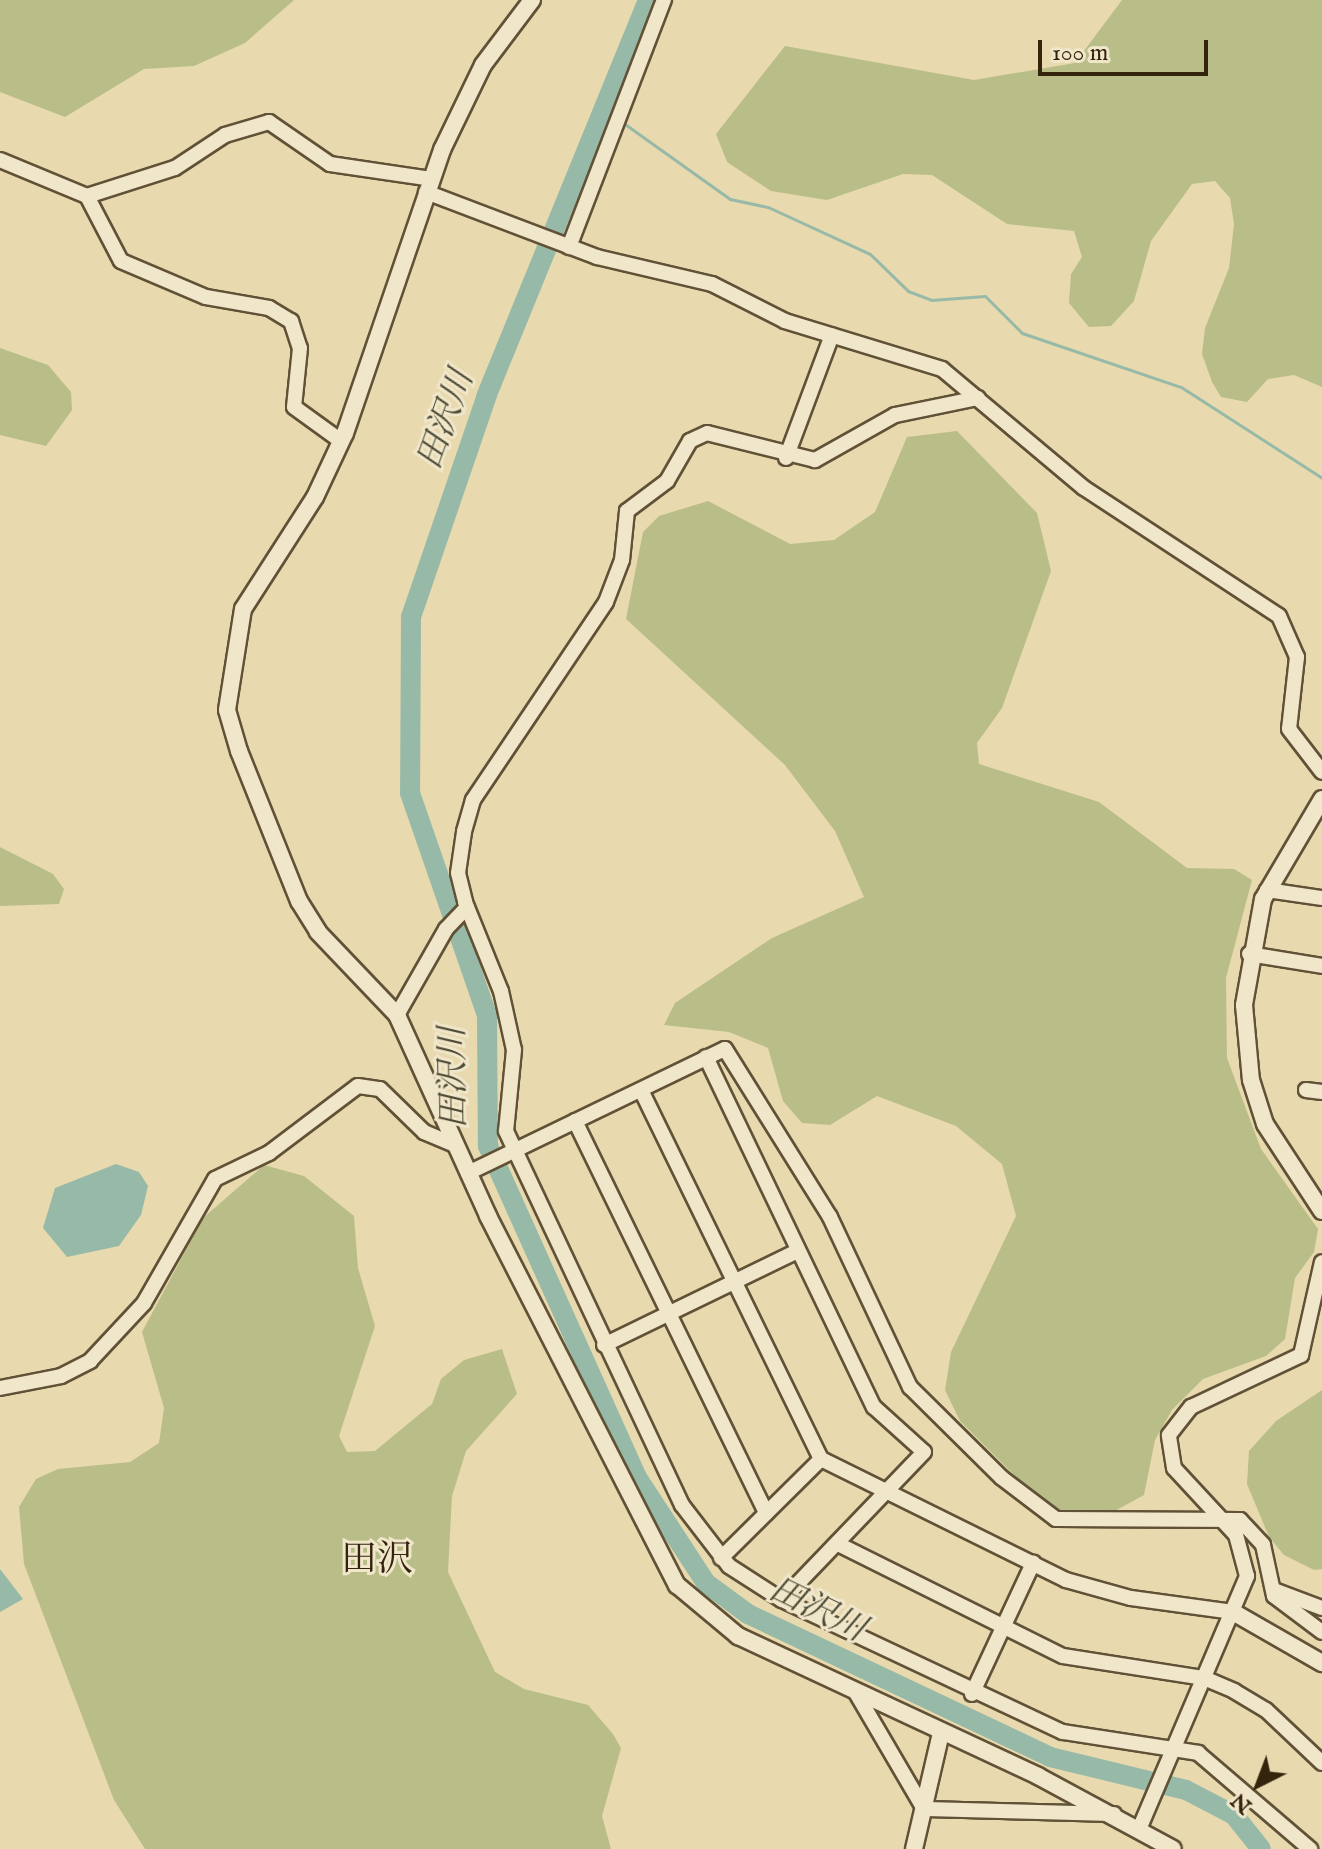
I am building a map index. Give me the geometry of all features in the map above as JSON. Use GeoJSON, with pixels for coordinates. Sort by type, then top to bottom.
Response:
{"type":"FeatureCollection","features":[{"type":"Feature","properties":{"kind":"street"},"geometry":{"type":"LineString","coordinates":[[532,0],[483,65],[429,186],[341,441],[315,497],[243,609],[227,710],[299,901],[318,932],[397,1015],[454,1145],[677,1585],[715,1623],[1114,1814],[1173,1849]]}},
{"type":"Feature","properties":{"kind":"street"},"geometry":{"type":"LineString","coordinates":[[569,247],[664,0]]}},
{"type":"Feature","properties":{"kind":"street"},"geometry":{"type":"LineString","coordinates":[[87,196],[175,168],[253,123],[269,122],[330,164],[429,186],[569,247],[712,284],[785,321],[942,369],[1084,488],[1279,616],[1297,657],[1289,729],[1322,772]]}},
{"type":"Feature","properties":{"kind":"street"},"geometry":{"type":"LineString","coordinates":[[0,160],[87,196],[121,261],[206,297],[269,308],[291,321],[300,348],[294,407],[341,441]]}},
{"type":"Feature","properties":{"kind":"street"},"geometry":{"type":"LineString","coordinates":[[786,458],[832,335]]}},
{"type":"Feature","properties":{"kind":"street"},"geometry":{"type":"LineString","coordinates":[[978,398],[895,415],[815,460],[786,458],[707,433],[690,441],[667,481],[627,511],[620,570],[606,602],[473,800],[458,873],[463,910],[510,1020],[514,1050],[505,1117],[512,1152],[682,1505],[721,1558],[782,1600],[972,1694],[1063,1732],[1176,1746],[1214,1762],[1310,1849]]}},
{"type":"Feature","properties":{"kind":"street"},"geometry":{"type":"LineString","coordinates":[[1322,799],[1267,890],[1249,954],[1245,1033],[1256,1099],[1286,1164],[1322,1211]]}},
{"type":"Feature","properties":{"kind":"street"},"geometry":{"type":"LineString","coordinates":[[1267,890],[1322,898]]}},
{"type":"Feature","properties":{"kind":"street"},"geometry":{"type":"LineString","coordinates":[[397,1015],[446,929],[463,910]]}},
{"type":"Feature","properties":{"kind":"street"},"geometry":{"type":"LineString","coordinates":[[1249,954],[1322,966]]}},
{"type":"Feature","properties":{"kind":"street"},"geometry":{"type":"LineString","coordinates":[[468,1173],[706,1057],[733,1053],[830,1217],[910,1387],[1040,1512],[1070,1521],[1240,1520],[1254,1532],[1274,1590],[1322,1632]]}},
{"type":"Feature","properties":{"kind":"street"},"geometry":{"type":"LineString","coordinates":[[706,1057],[874,1407],[924,1452],[892,1493],[782,1600]]}},
{"type":"Feature","properties":{"kind":"street"},"geometry":{"type":"LineString","coordinates":[[0,1388],[61,1376],[90,1361],[144,1303],[215,1179],[269,1153],[358,1086],[380,1089],[424,1132],[454,1145]]}},
{"type":"Feature","properties":{"kind":"street"},"geometry":{"type":"LineString","coordinates":[[641,1090],[821,1459],[1033,1563],[1101,1592],[1233,1612],[1322,1663]]}},
{"type":"Feature","properties":{"kind":"street"},"geometry":{"type":"LineString","coordinates":[[1306,1090],[1322,1092]]}},
{"type":"Feature","properties":{"kind":"street"},"geometry":{"type":"LineString","coordinates":[[575,1121],[766,1513]]}},
{"type":"Feature","properties":{"kind":"street"},"geometry":{"type":"LineString","coordinates":[[604,1345],[798,1251]]}},
{"type":"Feature","properties":{"kind":"street"},"geometry":{"type":"LineString","coordinates":[[1140,1827],[1233,1612],[1248,1562],[1222,1520],[1174,1468],[1169,1435],[1191,1407],[1301,1355],[1322,1262]]}},
{"type":"Feature","properties":{"kind":"street"},"geometry":{"type":"LineString","coordinates":[[721,1558],[821,1459]]}},
{"type":"Feature","properties":{"kind":"street"},"geometry":{"type":"LineString","coordinates":[[838,1544],[1004,1628],[1083,1662],[1204,1678],[1266,1710],[1322,1763]]}},
{"type":"Feature","properties":{"kind":"street"},"geometry":{"type":"LineString","coordinates":[[972,1694],[1033,1563]]}},
{"type":"Feature","properties":{"kind":"street"},"geometry":{"type":"LineString","coordinates":[[1274,1590],[1322,1608]]}},
{"type":"Feature","properties":{"kind":"street"},"geometry":{"type":"LineString","coordinates":[[855,1691],[924,1809]]}},
{"type":"Feature","properties":{"kind":"street"},"geometry":{"type":"LineString","coordinates":[[914,1849],[941,1733]]}},
{"type":"Feature","properties":{"kind":"street"},"geometry":{"type":"LineString","coordinates":[[924,1809],[1114,1814]]}},
{"type":"Feature","properties":{"kind":"green space"},"geometry":{"type":"Polygon","coordinates":[[[0,0],[294,0],[245,43],[194,66],[144,69],[65,117],[0,92],[0,0]]]}},
{"type":"Feature","properties":{"kind":"green space"},"geometry":{"type":"Polygon","coordinates":[[[1122,0],[1322,0],[1322,387],[1294,375],[1268,379],[1247,402],[1221,397],[1212,382],[1202,354],[1205,328],[1229,268],[1234,224],[1230,198],[1215,181],[1192,184],[1151,241],[1134,301],[1111,326],[1089,327],[1069,303],[1071,274],[1082,257],[1074,231],[1007,224],[932,175],[903,174],[827,200],[771,191],[727,162],[716,134],[785,46],[974,80],[1075,63],[1122,0]]]}},
{"type":"Feature","properties":{"kind":"green space"},"geometry":{"type":"Polygon","coordinates":[[[0,348],[48,365],[71,392],[72,410],[46,446],[0,435],[0,348]]]}},
{"type":"Feature","properties":{"kind":"green space"},"geometry":{"type":"Polygon","coordinates":[[[957,431],[1037,513],[1051,571],[1002,708],[977,743],[979,764],[1099,802],[1187,868],[1234,869],[1252,880],[1226,978],[1227,1058],[1261,1149],[1318,1229],[1314,1252],[1295,1278],[1285,1339],[1266,1356],[1203,1379],[1172,1410],[1155,1440],[1144,1495],[1113,1512],[1049,1510],[960,1421],[945,1390],[951,1352],[1016,1216],[1002,1164],[956,1126],[877,1096],[830,1125],[802,1123],[783,1101],[768,1048],[729,1032],[664,1025],[675,1003],[772,938],[864,897],[835,831],[785,765],[626,619],[643,532],[659,516],[708,501],[790,544],[834,540],[875,512],[907,437],[957,431]]]}},
{"type":"Feature","properties":{"kind":"green space"},"geometry":{"type":"Polygon","coordinates":[[[0,847],[53,874],[64,889],[59,904],[0,906],[0,847]]]}},
{"type":"Feature","properties":{"kind":"green space"},"geometry":{"type":"Polygon","coordinates":[[[264,1165],[304,1176],[354,1216],[358,1268],[375,1326],[339,1436],[347,1452],[375,1451],[432,1404],[441,1379],[464,1360],[502,1349],[517,1394],[466,1451],[452,1496],[448,1572],[495,1672],[524,1689],[588,1705],[613,1734],[621,1748],[602,1816],[611,1849],[145,1849],[114,1800],[24,1564],[19,1507],[36,1479],[58,1469],[130,1462],[159,1443],[164,1408],[142,1332],[203,1218],[264,1165]]]}},
{"type":"Feature","properties":{"kind":"green space"},"geometry":{"type":"Polygon","coordinates":[[[1322,1390],[1322,1569],[1314,1570],[1284,1555],[1269,1537],[1247,1484],[1249,1451],[1276,1421],[1322,1390]]]}},
{"type":"Feature","properties":{"kind":"shaded area"},"geometry":{"type":"Polygon","coordinates":[[[116,1164],[139,1172],[148,1186],[141,1215],[119,1246],[67,1257],[43,1228],[55,1188],[116,1164]]]}},
{"type":"Feature","properties":{"kind":"shaded area"},"geometry":{"type":"Polygon","coordinates":[[[0,1569],[23,1599],[0,1612],[0,1569]]]}},
{"type":"Feature","properties":{"kind":"waterway","name":"田沢川"},"geometry":{"type":"LineString","coordinates":[[648,0],[487,395],[411,617],[410,793],[487,1015],[488,1146],[636,1476],[706,1583],[748,1614],[1050,1757],[1186,1790],[1234,1815],[1261,1849]]}},
{"type":"Feature","properties":{"kind":"waterway"},"geometry":{"type":"LineString","coordinates":[[606,110],[616,117]]}},
{"type":"Feature","properties":{"kind":"waterway"},"geometry":{"type":"LineString","coordinates":[[622,122],[730,199],[768,207],[870,254],[908,291],[931,300],[985,296],[1022,333],[1181,387],[1322,478]]}},
{"type":"Feature","properties":{"kind":"district","name":"田沢"},"geometry":{"type":"Point","coordinates":[377,1561]}}]}
